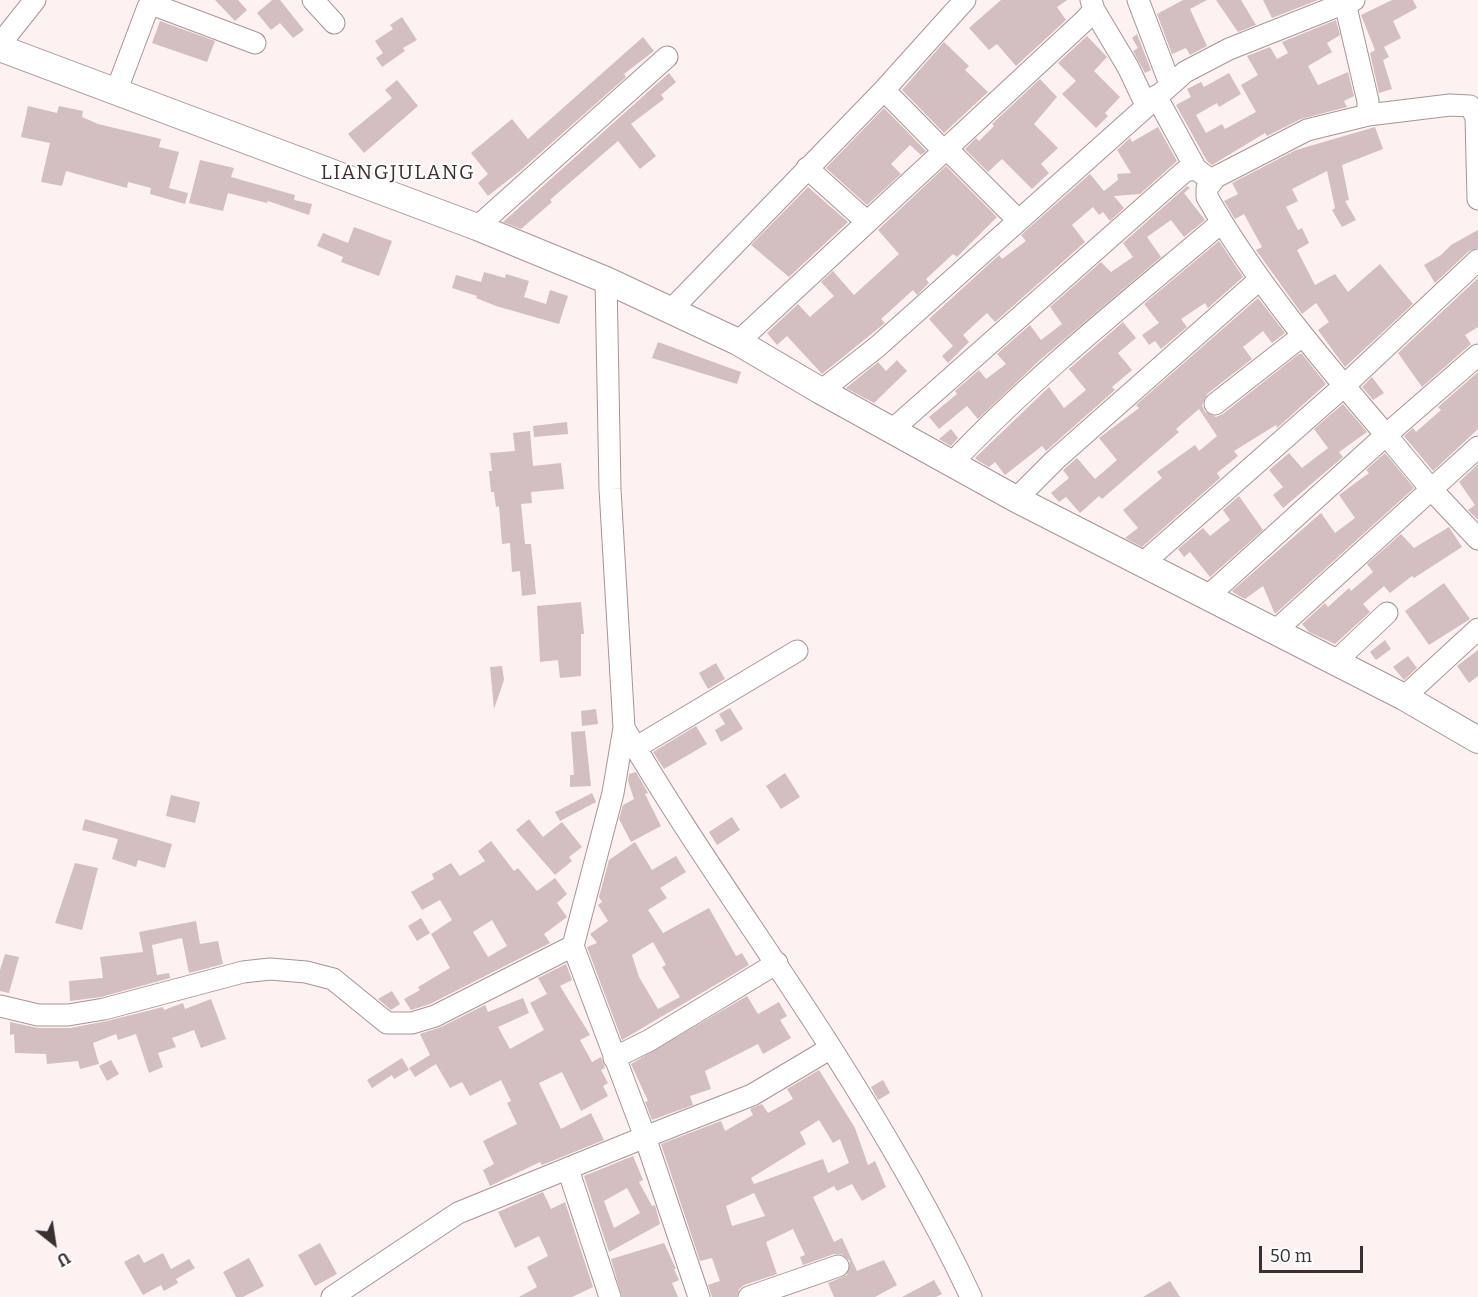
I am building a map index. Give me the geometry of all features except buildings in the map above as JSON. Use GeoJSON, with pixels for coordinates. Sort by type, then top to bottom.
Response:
{"type":"FeatureCollection","features":[{"type":"Feature","properties":{"kind":"main road"},"geometry":{"type":"LineString","coordinates":[[0,46],[116,92],[477,227],[606,280],[738,342],[821,392],[893,429],[1016,500],[1404,697],[1478,740]]}},
{"type":"Feature","properties":{"kind":"street"},"geometry":{"type":"LineString","coordinates":[[0,46],[35,0]]}},
{"type":"Feature","properties":{"kind":"street"},"geometry":{"type":"LineString","coordinates":[[313,0],[334,23]]}},
{"type":"Feature","properties":{"kind":"street"},"geometry":{"type":"LineString","coordinates":[[670,311],[884,90],[965,0]]}},
{"type":"Feature","properties":{"kind":"street"},"geometry":{"type":"LineString","coordinates":[[1138,0],[1157,95]]}},
{"type":"Feature","properties":{"kind":"street"},"geometry":{"type":"LineString","coordinates":[[821,392],[877,347],[1157,95],[1185,72],[1229,49],[1348,1],[1368,101],[1368,114]]}},
{"type":"Feature","properties":{"kind":"street"},"geometry":{"type":"LineString","coordinates":[[738,342],[944,149],[1092,5],[1128,67],[1157,95],[1204,175],[1207,198],[1260,280],[1302,336],[1344,386],[1431,489],[1478,539]]}},
{"type":"Feature","properties":{"kind":"street"},"geometry":{"type":"LineString","coordinates":[[116,92],[148,7],[161,6],[255,43]]}},
{"type":"Feature","properties":{"kind":"street"},"geometry":{"type":"LineString","coordinates":[[477,227],[667,57]]}},
{"type":"Feature","properties":{"kind":"street"},"geometry":{"type":"LineString","coordinates":[[884,90],[1018,220]]}},
{"type":"Feature","properties":{"kind":"street"},"geometry":{"type":"LineString","coordinates":[[893,429],[1185,171],[1204,175],[1307,130],[1368,114],[1450,105],[1470,106],[1476,117],[1478,199]]}},
{"type":"Feature","properties":{"kind":"street"},"geometry":{"type":"LineString","coordinates":[[807,168],[866,221]]}},
{"type":"Feature","properties":{"kind":"street"},"geometry":{"type":"LineString","coordinates":[[952,463],[989,424],[1030,390],[1072,348],[1221,222]]}},
{"type":"Feature","properties":{"kind":"street"},"geometry":{"type":"LineString","coordinates":[[1142,564],[1344,386],[1478,260]]}},
{"type":"Feature","properties":{"kind":"street"},"geometry":{"type":"LineString","coordinates":[[606,280],[610,489],[624,728],[613,793],[573,946],[645,1137],[699,1297]]}},
{"type":"Feature","properties":{"kind":"street"},"geometry":{"type":"LineString","coordinates":[[1016,500],[1055,460],[1260,280]]}},
{"type":"Feature","properties":{"kind":"street"},"geometry":{"type":"LineString","coordinates":[[1215,404],[1302,336]]}},
{"type":"Feature","properties":{"kind":"street"},"geometry":{"type":"LineString","coordinates":[[1208,597],[1386,435],[1478,355]]}},
{"type":"Feature","properties":{"kind":"street"},"geometry":{"type":"LineString","coordinates":[[1274,632],[1478,447]]}},
{"type":"Feature","properties":{"kind":"street"},"geometry":{"type":"LineString","coordinates":[[1335,662],[1387,613]]}},
{"type":"Feature","properties":{"kind":"street"},"geometry":{"type":"LineString","coordinates":[[1404,697],[1478,629]]}},
{"type":"Feature","properties":{"kind":"street"},"geometry":{"type":"LineString","coordinates":[[635,748],[797,651]]}},
{"type":"Feature","properties":{"kind":"street"},"geometry":{"type":"LineString","coordinates":[[624,728],[662,795],[777,963],[878,1122],[955,1262],[971,1297]]}},
{"type":"Feature","properties":{"kind":"street"},"geometry":{"type":"LineString","coordinates":[[0,1006],[38,1015],[68,1015],[104,1009],[243,972],[270,969],[306,972],[333,979],[387,1023],[412,1023],[435,1016],[573,946]]}},
{"type":"Feature","properties":{"kind":"street"},"geometry":{"type":"LineString","coordinates":[[614,1058],[650,1040],[777,963]]}},
{"type":"Feature","properties":{"kind":"street"},"geometry":{"type":"LineString","coordinates":[[332,1297],[458,1213],[752,1095],[831,1048]]}},
{"type":"Feature","properties":{"kind":"street"},"geometry":{"type":"LineString","coordinates":[[568,1169],[610,1297]]}},
{"type":"Feature","properties":{"kind":"street"},"geometry":{"type":"LineString","coordinates":[[749,1297],[838,1266]]}},
{"type":"Feature","properties":{"kind":"district","name":"LIANGJULANG"},"geometry":{"type":"Point","coordinates":[398,173]}}]}
